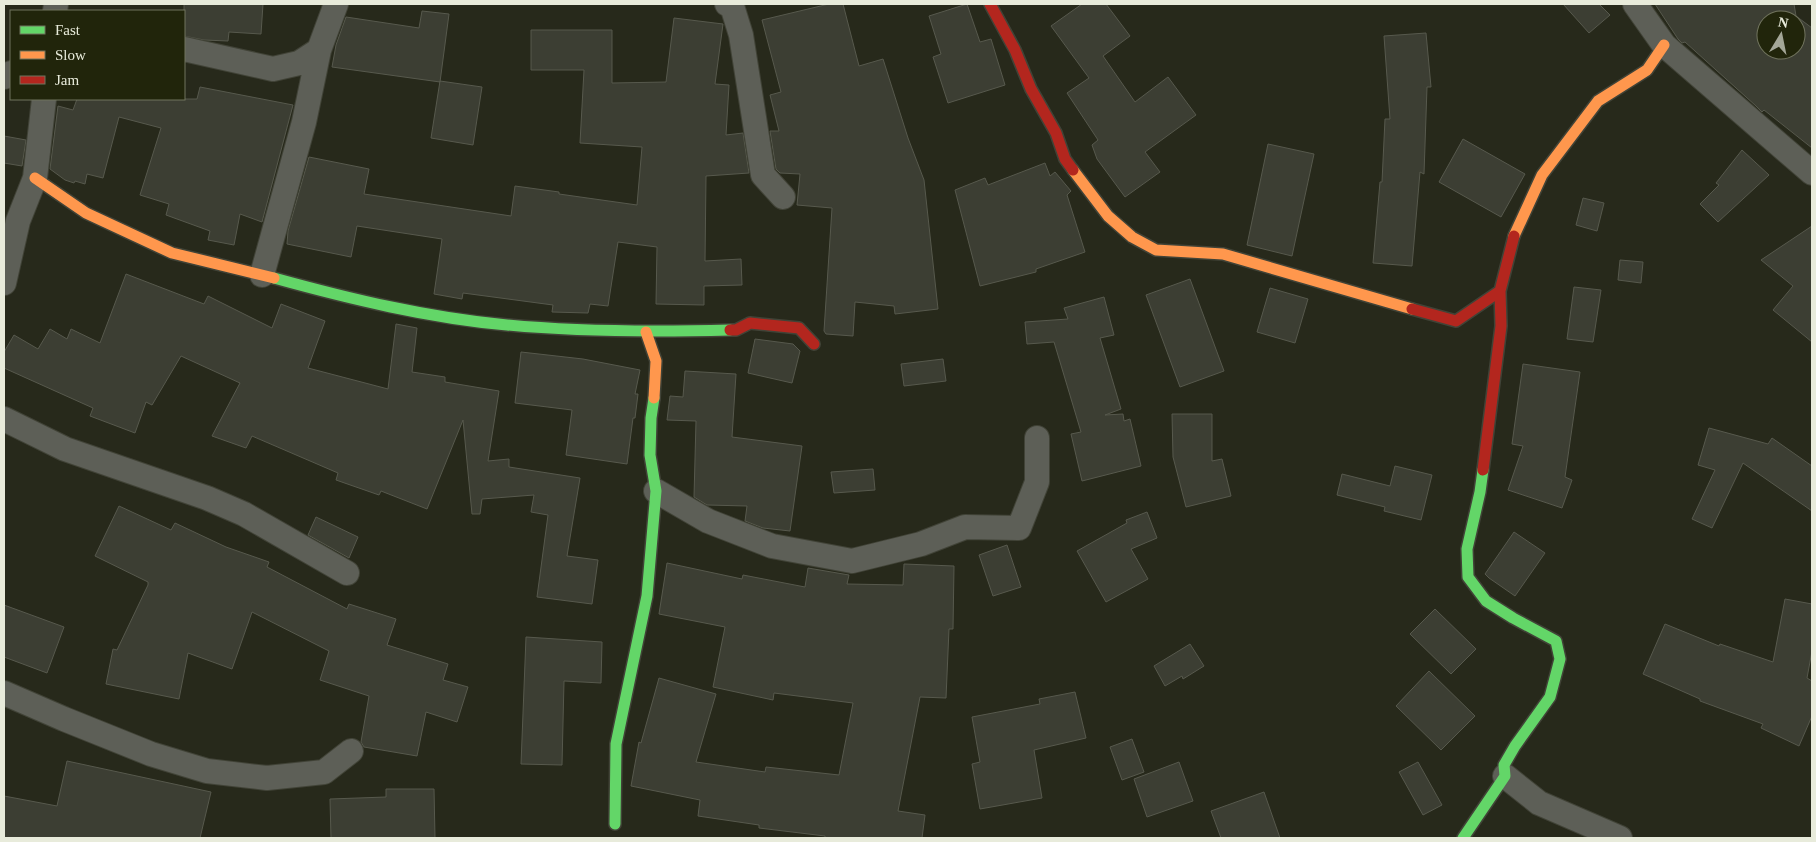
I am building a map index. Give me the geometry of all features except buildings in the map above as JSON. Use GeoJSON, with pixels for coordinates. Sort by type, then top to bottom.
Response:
{"type":"FeatureCollection","features":[{"type":"Feature","properties":{"kind":"street"},"geometry":{"type":"LineString","coordinates":[[262,275],[304,122],[320,50],[336,4]]}},
{"type":"Feature","properties":{"kind":"street"},"geometry":{"type":"LineString","coordinates":[[728,4],[732,6],[741,35],[763,175],[783,197]]}},
{"type":"Feature","properties":{"kind":"street"},"geometry":{"type":"LineString","coordinates":[[1635,4],[1664,46],[1811,170]]}},
{"type":"Feature","properties":{"kind":"street"},"geometry":{"type":"LineString","coordinates":[[995,5],[1031,89],[1056,133],[1065,159],[1108,216],[1132,237],[1156,250],[1223,254],[1456,321],[1500,291]]}},
{"type":"Feature","properties":{"kind":"street"},"geometry":{"type":"LineString","coordinates":[[1463,838],[1505,776],[1504,765],[1514,746],[1550,697],[1560,659],[1556,641],[1512,618],[1486,601],[1468,578],[1466,548],[1480,492],[1501,326],[1500,291],[1515,232],[1542,175],[1598,101],[1647,70],[1664,46]]}},
{"type":"Feature","properties":{"kind":"street"},"geometry":{"type":"LineString","coordinates":[[185,49],[273,69],[298,63],[320,50]]}},
{"type":"Feature","properties":{"kind":"street"},"geometry":{"type":"LineString","coordinates":[[4,283],[18,222],[35,178],[44,100]]}},
{"type":"Feature","properties":{"kind":"street"},"geometry":{"type":"LineString","coordinates":[[35,178],[86,213],[172,253],[327,293],[412,311],[507,325],[646,332],[736,330],[750,323],[799,328],[814,344]]}},
{"type":"Feature","properties":{"kind":"street"},"geometry":{"type":"LineString","coordinates":[[615,824],[616,744],[647,596],[656,491],[650,455],[651,418],[656,388],[656,361],[646,332]]}},
{"type":"Feature","properties":{"kind":"street"},"geometry":{"type":"LineString","coordinates":[[4,419],[65,449],[207,498],[244,514],[347,573]]}},
{"type":"Feature","properties":{"kind":"street"},"geometry":{"type":"LineString","coordinates":[[656,491],[708,521],[772,546],[852,561],[921,544],[965,527],[1019,528],[1037,482],[1037,438]]}},
{"type":"Feature","properties":{"kind":"street"},"geometry":{"type":"LineString","coordinates":[[4,693],[151,754],[207,771],[267,778],[324,772],[351,751]]}},
{"type":"Feature","properties":{"kind":"street"},"geometry":{"type":"LineString","coordinates":[[1505,776],[1539,803],[1620,838]]}},
{"type":"Feature","properties":{"kind":"traffic: fast"},"geometry":{"type":"LineString","coordinates":[[274,278],[390,307],[478,322],[591,330],[730,330]]}},
{"type":"Feature","properties":{"kind":"traffic: fast"},"geometry":{"type":"LineString","coordinates":[[615,824],[616,744],[647,596],[656,491],[650,455],[651,418],[654,398]]}},
{"type":"Feature","properties":{"kind":"traffic: fast"},"geometry":{"type":"LineString","coordinates":[[1463,838],[1505,776],[1504,765],[1515,746],[1550,697],[1560,659],[1556,641],[1486,601],[1468,577],[1467,549],[1483,470]]}},
{"type":"Feature","properties":{"kind":"traffic: slow"},"geometry":{"type":"LineString","coordinates":[[1514,236],[1542,175],[1598,101],[1647,70],[1664,45]]}},
{"type":"Feature","properties":{"kind":"traffic: slow"},"geometry":{"type":"LineString","coordinates":[[1073,170],[1108,216],[1132,237],[1156,250],[1223,254],[1412,309]]}},
{"type":"Feature","properties":{"kind":"traffic: slow"},"geometry":{"type":"LineString","coordinates":[[35,178],[86,213],[172,253],[274,278]]}},
{"type":"Feature","properties":{"kind":"traffic: slow"},"geometry":{"type":"LineString","coordinates":[[646,332],[656,361],[654,398]]}},
{"type":"Feature","properties":{"kind":"traffic: jam"},"geometry":{"type":"LineString","coordinates":[[990,4],[1015,50],[1031,89],[1056,133],[1065,159],[1073,170]]}},
{"type":"Feature","properties":{"kind":"traffic: jam"},"geometry":{"type":"LineString","coordinates":[[1483,470],[1501,326],[1500,291],[1514,236]]}},
{"type":"Feature","properties":{"kind":"traffic: jam"},"geometry":{"type":"LineString","coordinates":[[1412,309],[1456,321],[1500,291]]}},
{"type":"Feature","properties":{"kind":"traffic: jam"},"geometry":{"type":"LineString","coordinates":[[730,330],[736,330],[750,323],[799,328],[814,344]]}}]}
